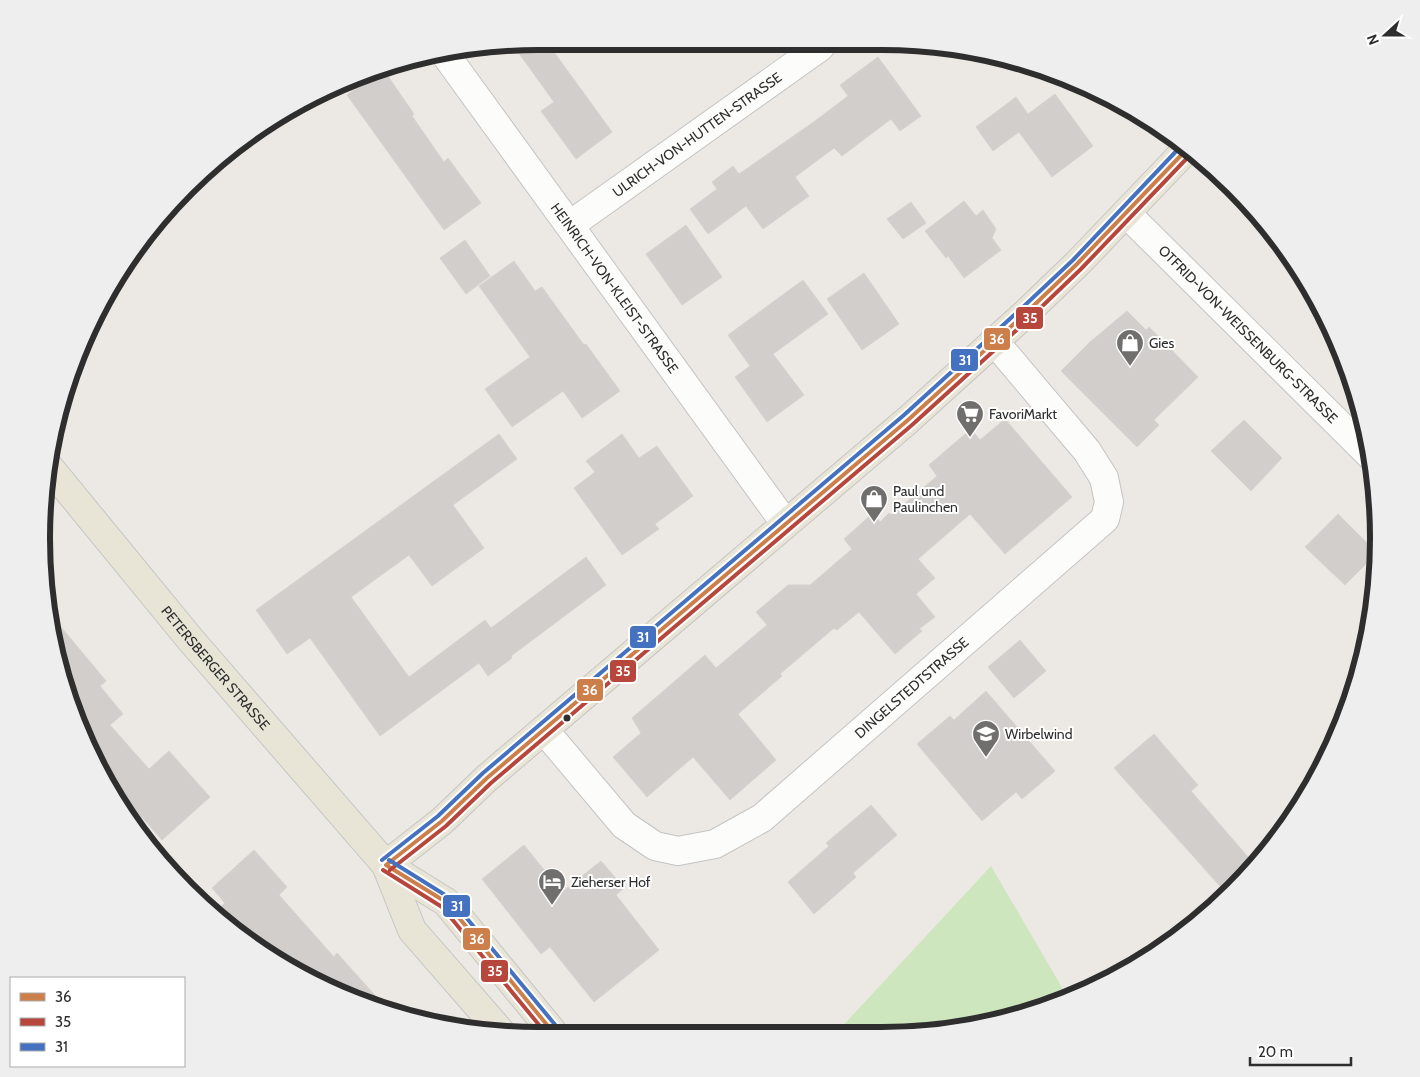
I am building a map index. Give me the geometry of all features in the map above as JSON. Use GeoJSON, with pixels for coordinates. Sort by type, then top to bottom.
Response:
{"type":"FeatureCollection","features":[{"type":"Feature","properties":{"kind":"main road"},"geometry":{"type":"LineString","coordinates":[[386,865],[442,820],[487,778],[908,420],[1077,264],[1182,154]]}},
{"type":"Feature","properties":{"kind":"main road","name":"PETERSBERGER STRASSE"},"geometry":{"type":"LineString","coordinates":[[54,473],[190,639],[386,865],[446,902],[548,1027]]}},
{"type":"Feature","properties":{"kind":"main road","name":"PETERSBERGER STRASSE"},"geometry":{"type":"LineString","coordinates":[[386,865],[412,930],[494,1025]]}},
{"type":"Feature","properties":{"kind":"street","name":"ULRICH-VON-HUTTEN-STRASSE"},"geometry":{"type":"LineString","coordinates":[[570,225],[816,50]]}},
{"type":"Feature","properties":{"kind":"street","name":"HEINRICH-VON-KLEIST-STRASSE"},"geometry":{"type":"LineString","coordinates":[[447,58],[785,523]]}},
{"type":"Feature","properties":{"kind":"street","name":"OTFRID-VON-WEISSENBURG-STRASSE"},"geometry":{"type":"LineString","coordinates":[[1126,213],[1362,447]]}},
{"type":"Feature","properties":{"kind":"street","name":"DINGELSTEDTSTRASSE"},"geometry":{"type":"LineString","coordinates":[[544,730],[624,825],[655,846],[678,851],[715,844],[762,818],[1106,519],[1109,502],[1104,478],[1087,451],[994,341]]}},
{"type":"Feature","properties":{"kind":"green space"},"geometry":{"type":"Polygon","coordinates":[[[991,866],[1063,992],[1039,1001],[977,1018],[913,1026],[842,1027],[991,866]]]}},
{"type":"Feature","properties":{"kind":"building"},"geometry":{"type":"Polygon","coordinates":[[[553,50],[612,132],[576,159],[541,111],[554,102],[517,51],[553,50]]]}},
{"type":"Feature","properties":{"kind":"building"},"geometry":{"type":"Polygon","coordinates":[[[878,57],[921,116],[900,131],[891,119],[842,156],[834,148],[795,177],[809,196],[763,229],[746,206],[708,234],[690,209],[717,189],[712,182],[733,166],[739,174],[815,121],[848,96],[840,85],[878,57]]]}},
{"type":"Feature","properties":{"kind":"building"},"geometry":{"type":"Polygon","coordinates":[[[387,74],[414,114],[412,116],[444,162],[448,158],[481,203],[444,230],[347,95],[365,82],[387,74]]]}},
{"type":"Feature","properties":{"kind":"building"},"geometry":{"type":"Polygon","coordinates":[[[1055,94],[1093,146],[1052,177],[1019,132],[993,151],[976,127],[1016,97],[1028,114],[1055,94]]]}},
{"type":"Feature","properties":{"kind":"building"},"geometry":{"type":"Polygon","coordinates":[[[964,201],[976,216],[983,210],[996,229],[992,238],[1001,250],[964,278],[948,256],[946,258],[925,231],[964,201]]]}},
{"type":"Feature","properties":{"kind":"building"},"geometry":{"type":"Polygon","coordinates":[[[911,202],[926,223],[903,239],[887,219],[911,202]]]}},
{"type":"Feature","properties":{"kind":"building"},"geometry":{"type":"Polygon","coordinates":[[[686,225],[722,277],[682,305],[646,254],[686,225]]]}},
{"type":"Feature","properties":{"kind":"building"},"geometry":{"type":"Polygon","coordinates":[[[465,240],[490,276],[466,294],[440,258],[465,240]]]}},
{"type":"Feature","properties":{"kind":"building"},"geometry":{"type":"Polygon","coordinates":[[[514,261],[535,291],[542,287],[620,391],[582,418],[563,391],[512,427],[485,389],[530,357],[479,286],[514,261]]]}},
{"type":"Feature","properties":{"kind":"building"},"geometry":{"type":"Polygon","coordinates":[[[864,273],[899,324],[862,350],[827,299],[864,273]]]}},
{"type":"Feature","properties":{"kind":"building"},"geometry":{"type":"Polygon","coordinates":[[[803,280],[828,314],[773,354],[804,395],[767,422],[735,377],[750,366],[728,335],[803,280]]]}},
{"type":"Feature","properties":{"kind":"building"},"geometry":{"type":"Polygon","coordinates":[[[1127,311],[1146,330],[1149,327],[1198,377],[1154,420],[1159,425],[1137,447],[1061,371],[1090,342],[1127,311]]]}},
{"type":"Feature","properties":{"kind":"building"},"geometry":{"type":"Polygon","coordinates":[[[1005,419],[1072,497],[1005,554],[970,514],[918,559],[935,578],[916,594],[935,617],[919,629],[922,631],[895,654],[859,612],[837,630],[834,628],[780,674],[782,676],[738,714],[776,760],[730,800],[693,757],[647,797],[613,757],[641,733],[632,718],[705,655],[716,668],[767,625],[756,612],[788,585],[810,585],[852,549],[844,539],[873,513],[880,522],[937,476],[929,465],[971,429],[980,440],[1005,419]]]}},
{"type":"Feature","properties":{"kind":"building"},"geometry":{"type":"Polygon","coordinates":[[[1244,420],[1282,458],[1251,491],[1211,451],[1244,420]]]}},
{"type":"Feature","properties":{"kind":"building"},"geometry":{"type":"Polygon","coordinates":[[[499,434],[517,459],[453,505],[484,548],[432,586],[409,555],[351,597],[409,677],[485,620],[491,628],[586,557],[606,585],[511,656],[512,658],[488,676],[479,663],[380,736],[310,638],[287,654],[256,610],[499,434]]]}},
{"type":"Feature","properties":{"kind":"building"},"geometry":{"type":"Polygon","coordinates":[[[622,434],[639,458],[657,446],[693,496],[655,524],[659,529],[622,555],[574,488],[595,472],[586,461],[622,434]]]}},
{"type":"Feature","properties":{"kind":"building"},"geometry":{"type":"Polygon","coordinates":[[[1338,514],[1370,546],[1369,561],[1345,585],[1305,547],[1338,514]]]}},
{"type":"Feature","properties":{"kind":"building"},"geometry":{"type":"Polygon","coordinates":[[[57,622],[106,681],[100,686],[123,714],[110,725],[149,769],[169,751],[210,797],[162,840],[124,797],[100,755],[76,696],[57,622]]]}},
{"type":"Feature","properties":{"kind":"building"},"geometry":{"type":"Polygon","coordinates":[[[1020,640],[1046,671],[1014,698],[988,667],[1020,640]]]}},
{"type":"Feature","properties":{"kind":"building","name":"Wirbelwind"},"geometry":{"type":"Polygon","coordinates":[[[986,691],[1055,771],[1022,799],[1016,792],[982,821],[917,744],[950,716],[954,720],[986,691]]]}},
{"type":"Feature","properties":{"kind":"building"},"geometry":{"type":"Polygon","coordinates":[[[1154,734],[1198,785],[1191,791],[1250,860],[1222,889],[1114,768],[1154,734]]]}},
{"type":"Feature","properties":{"kind":"building"},"geometry":{"type":"Polygon","coordinates":[[[871,805],[897,835],[853,873],[856,877],[814,914],[788,882],[829,846],[826,843],[871,805]]]}},
{"type":"Feature","properties":{"kind":"building"},"geometry":{"type":"Polygon","coordinates":[[[524,845],[562,892],[601,861],[624,888],[616,895],[659,950],[594,1002],[550,947],[541,954],[482,879],[524,845]]]}},
{"type":"Feature","properties":{"kind":"building"},"geometry":{"type":"Polygon","coordinates":[[[254,850],[287,887],[279,895],[334,957],[337,953],[380,1000],[322,977],[267,945],[219,908],[225,903],[212,888],[254,850]]]}},
{"type":"Feature","properties":{"kind":"transit line","name":"31"},"geometry":{"type":"LineString","coordinates":[[382,860],[438,816],[483,773],[904,415],[1073,260],[1177,150]]}},
{"type":"Feature","properties":{"kind":"transit line","name":"36"},"geometry":{"type":"LineString","coordinates":[[386,865],[442,821],[487,778],[908,420],[1077,264],[1182,154]]}},
{"type":"Feature","properties":{"kind":"transit line","name":"35"},"geometry":{"type":"LineString","coordinates":[[390,870],[446,826],[491,783],[912,425],[1081,269],[1187,158]]}},
{"type":"Feature","properties":{"kind":"transit line","name":"31"},"geometry":{"type":"LineString","coordinates":[[389,860],[450,898],[557,1027]]}},
{"type":"Feature","properties":{"kind":"transit line","name":"36"},"geometry":{"type":"LineString","coordinates":[[386,865],[446,902],[549,1027]]}},
{"type":"Feature","properties":{"kind":"transit line","name":"35"},"geometry":{"type":"LineString","coordinates":[[383,870],[442,907],[541,1027]]}},
{"type":"Feature","properties":{"kind":"place","name":"Gies"},"geometry":{"type":"Point","coordinates":[1130,367]}},
{"type":"Feature","properties":{"kind":"place","name":"FavoriMarkt"},"geometry":{"type":"Point","coordinates":[970,438]}},
{"type":"Feature","properties":{"kind":"place","name":"Paul und Paulinchen"},"geometry":{"type":"Point","coordinates":[874,523]}},
{"type":"Feature","properties":{"kind":"place","name":"Wirbelwind"},"geometry":{"type":"Point","coordinates":[986,758]}},
{"type":"Feature","properties":{"kind":"place","name":"Zieherser Hof"},"geometry":{"type":"Point","coordinates":[552,906]}}]}
